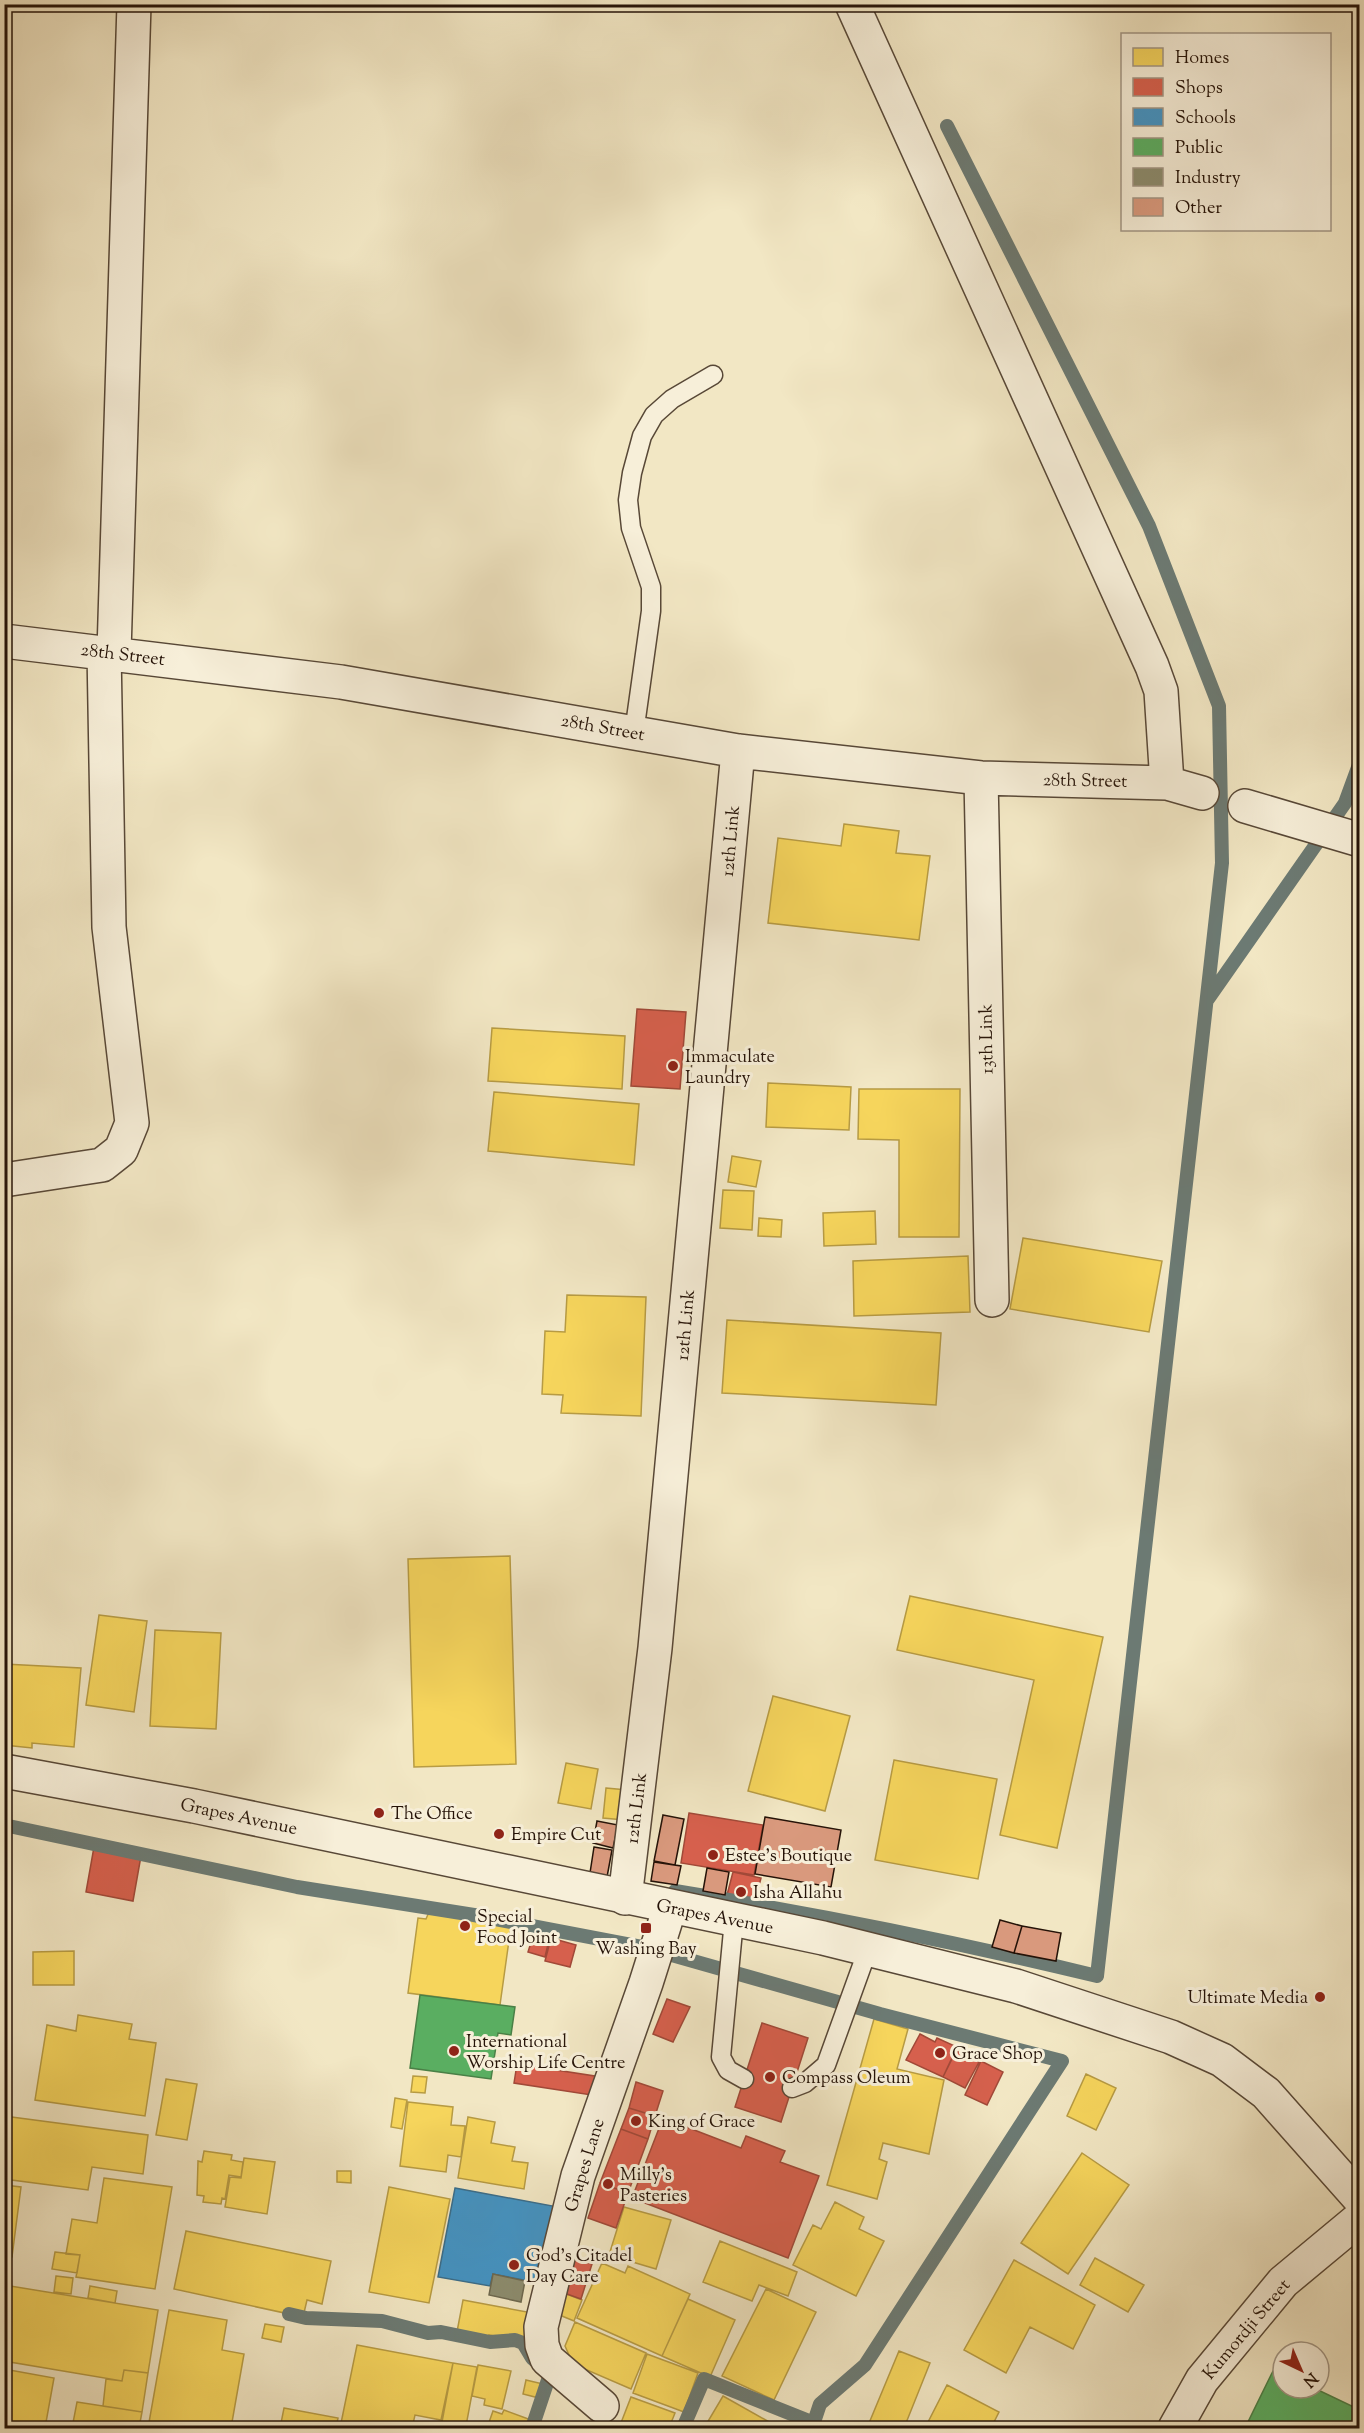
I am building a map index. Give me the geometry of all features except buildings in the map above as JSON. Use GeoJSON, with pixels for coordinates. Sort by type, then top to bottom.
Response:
{"type":"FeatureCollection","features":[{"type":"Feature","properties":{"kind":"street"},"geometry":{"type":"LineString","coordinates":[[4,1180],[102,1164],[121,1150],[132,1123],[109,927],[109,651],[134,4]]}},
{"type":"Feature","properties":{"kind":"street"},"geometry":{"type":"LineString","coordinates":[[852,4],[1152,666],[1161,692],[1167,783]]}},
{"type":"Feature","properties":{"kind":"street","name":"28th Street"},"geometry":{"type":"LineString","coordinates":[[4,641],[109,651],[341,681],[738,751],[981,778],[1167,783],[1202,793]]}},
{"type":"Feature","properties":{"kind":"street","name":"12th Link"},"geometry":{"type":"LineString","coordinates":[[625,1898],[655,1648],[738,751]]}},
{"type":"Feature","properties":{"kind":"street","name":"13th Link"},"geometry":{"type":"LineString","coordinates":[[981,778],[992,1300]]}},
{"type":"Feature","properties":{"kind":"street"},"geometry":{"type":"LineString","coordinates":[[1245,806],[1359,840]]}},
{"type":"Feature","properties":{"kind":"street","name":"Grapes Avenue"},"geometry":{"type":"LineString","coordinates":[[4,1771],[195,1806],[734,1920],[868,1949],[1016,1986],[1171,2037],[1222,2060],[1266,2093],[1359,2199]]}},
{"type":"Feature","properties":{"kind":"street","name":"Grapes Lane"},"geometry":{"type":"LineString","coordinates":[[602,2406],[547,2359],[542,2345],[541,2327],[579,2176],[670,1907]]}},
{"type":"Feature","properties":{"kind":"street","name":"Kumordji Street"},"geometry":{"type":"LineString","coordinates":[[1175,2428],[1202,2380],[1283,2282],[1359,2218]]}},
{"type":"Feature","properties":{"kind":"lane"},"geometry":{"type":"LineString","coordinates":[[634,733],[651,610],[651,587],[631,528],[628,500],[632,473],[642,436],[654,415],[672,399],[713,375]]}},
{"type":"Feature","properties":{"kind":"lane"},"geometry":{"type":"LineString","coordinates":[[734,1920],[721,2057],[728,2070],[744,2079]]}},
{"type":"Feature","properties":{"kind":"lane"},"geometry":{"type":"LineString","coordinates":[[792,2088],[805,2083],[826,2064],[868,1949]]}},
{"type":"Feature","properties":{"kind":"waterway"},"geometry":{"type":"LineString","coordinates":[[675,1891],[887,1929],[1097,1976],[1222,863],[1219,706],[1149,526],[947,126]]}},
{"type":"Feature","properties":{"kind":"waterway"},"geometry":{"type":"LineString","coordinates":[[1208,999],[1345,803],[1360,762]]}},
{"type":"Feature","properties":{"kind":"waterway"},"geometry":{"type":"LineString","coordinates":[[4,1825],[297,1887],[474,1915],[647,1948],[880,2014],[1062,2061],[865,2365],[820,2404],[812,2428]]}},
{"type":"Feature","properties":{"kind":"waterway"},"geometry":{"type":"LineString","coordinates":[[289,2314],[306,2318],[382,2321],[428,2333],[441,2332],[490,2342],[515,2340],[523,2343],[532,2358],[550,2374],[532,2428]]}},
{"type":"Feature","properties":{"kind":"waterway"},"geometry":{"type":"LineString","coordinates":[[683,2428],[704,2379],[814,2423]]}},
{"type":"Feature","properties":{"kind":"place","name":"Immaculate Laundry"},"geometry":{"type":"Point","coordinates":[673,1066]}},
{"type":"Feature","properties":{"kind":"place","name":"The Office"},"geometry":{"type":"Point","coordinates":[379,1813]}},
{"type":"Feature","properties":{"kind":"place","name":"Empire Cut"},"geometry":{"type":"Point","coordinates":[499,1834]}},
{"type":"Feature","properties":{"kind":"place","name":"Estee's Boutique"},"geometry":{"type":"Point","coordinates":[713,1855]}},
{"type":"Feature","properties":{"kind":"place","name":"Isha Allahu"},"geometry":{"type":"Point","coordinates":[741,1892]}},
{"type":"Feature","properties":{"kind":"place","name":"Special Food Joint"},"geometry":{"type":"Point","coordinates":[465,1926]}},
{"type":"Feature","properties":{"kind":"place","name":"Washing Bay"},"geometry":{"type":"Point","coordinates":[646,1928]}},
{"type":"Feature","properties":{"kind":"place","name":"Ultimate Media"},"geometry":{"type":"Point","coordinates":[1320,1997]}},
{"type":"Feature","properties":{"kind":"place","name":"International Worship Life Centre"},"geometry":{"type":"Point","coordinates":[454,2051]}},
{"type":"Feature","properties":{"kind":"place","name":"Grace Shop"},"geometry":{"type":"Point","coordinates":[940,2053]}},
{"type":"Feature","properties":{"kind":"place","name":"Compass Oleum"},"geometry":{"type":"Point","coordinates":[770,2077]}},
{"type":"Feature","properties":{"kind":"place","name":"King of Grace"},"geometry":{"type":"Point","coordinates":[636,2121]}},
{"type":"Feature","properties":{"kind":"place","name":"Milly's Pasteries"},"geometry":{"type":"Point","coordinates":[608,2184]}},
{"type":"Feature","properties":{"kind":"place","name":"God's Citadel Day Care"},"geometry":{"type":"Point","coordinates":[514,2265]}}]}
